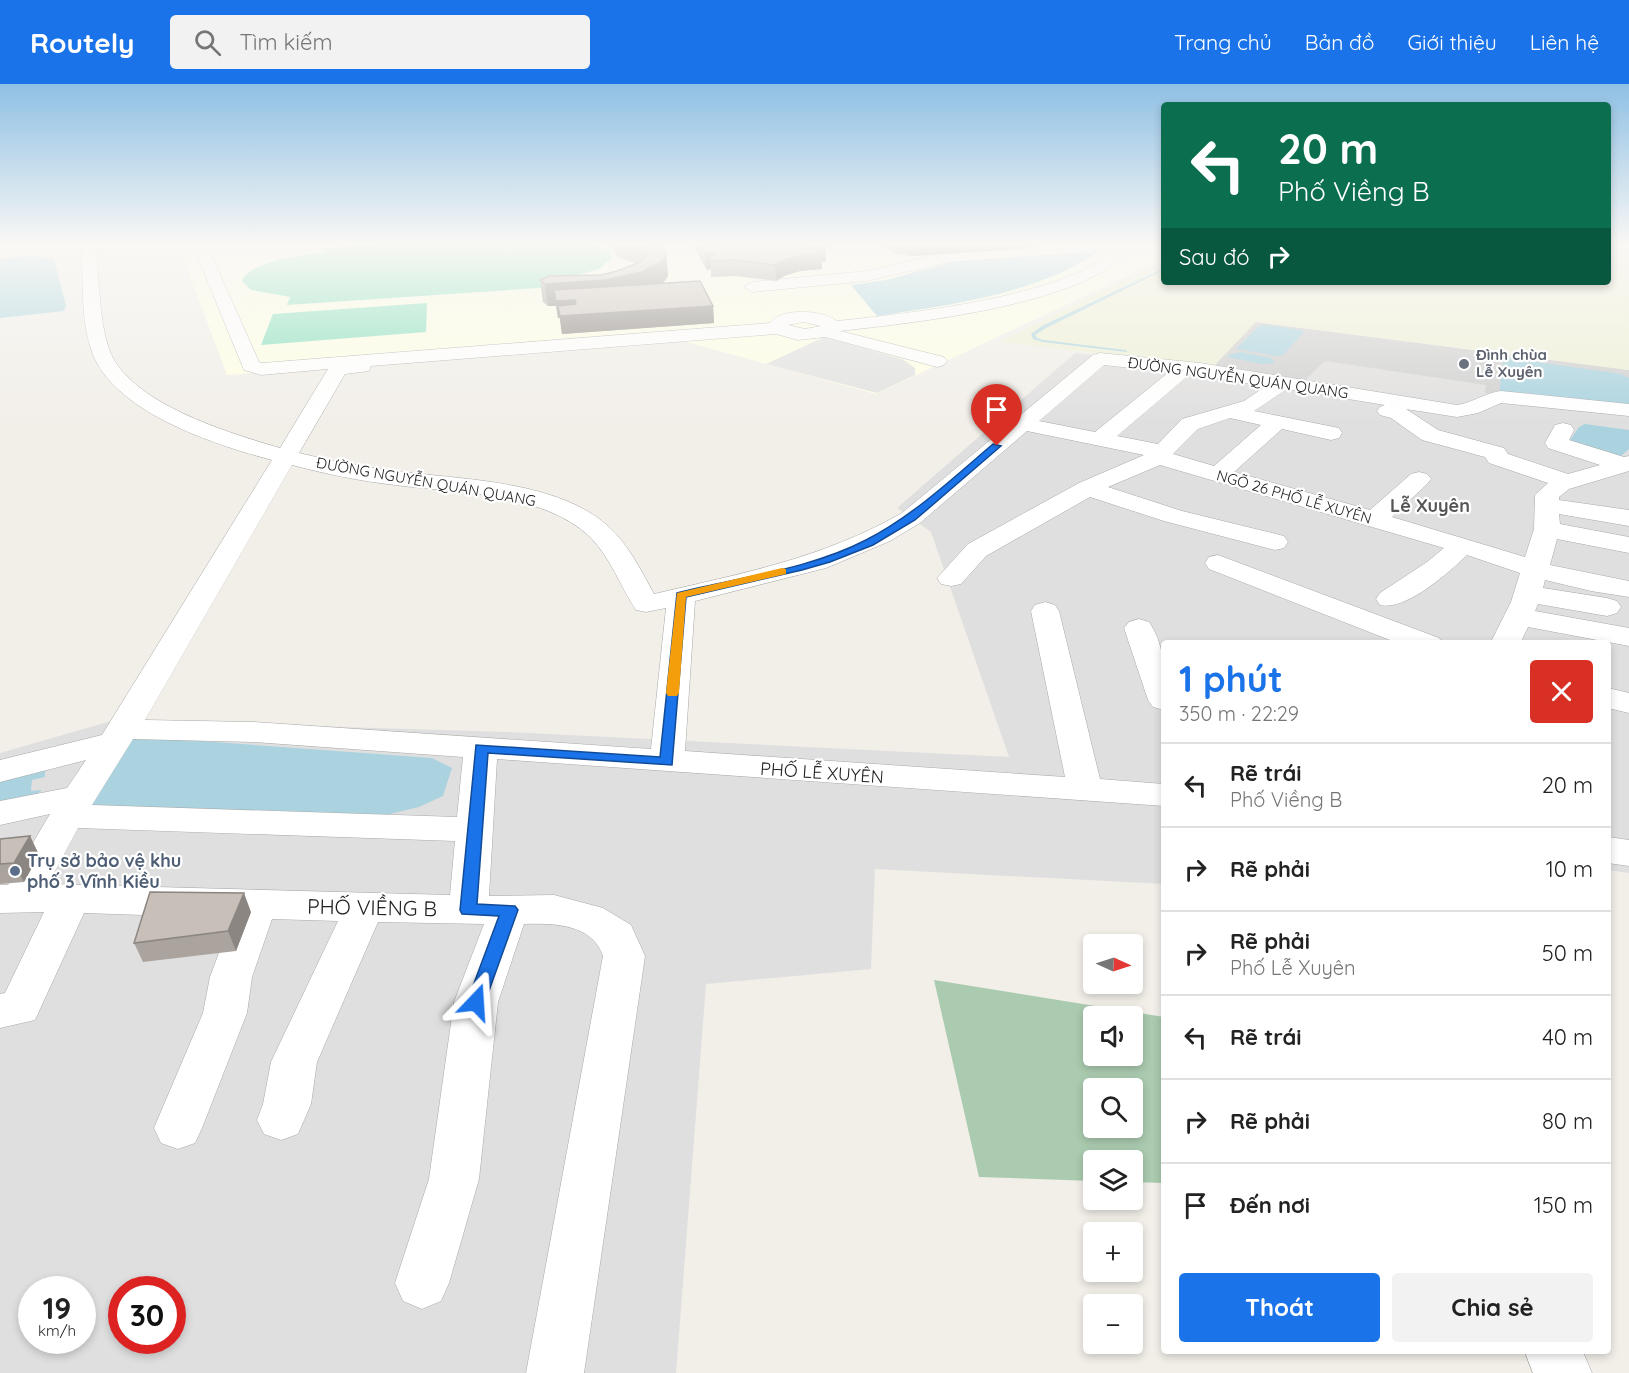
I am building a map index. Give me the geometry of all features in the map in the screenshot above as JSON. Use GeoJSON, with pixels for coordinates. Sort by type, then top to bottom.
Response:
{"type":"FeatureCollection","features":[{"type":"Feature","properties":{"kind":"street","name":"ĐƯỜNG NGUYỄN QUÁN QUANG"},"geometry":{"type":"LineString","coordinates":[[95,304],[99,344],[104,361],[116,376],[136,394],[194,426],[286,458],[384,476],[505,493],[552,505],[575,515],[599,532],[613,548],[646,604],[826,560],[884,536],[911,518],[1100,359],[1185,368],[1290,384],[1345,419],[1457,411],[1478,408],[1487,399],[1501,397],[1629,410]]}},
{"type":"Feature","properties":{"kind":"street"},"geometry":{"type":"LineString","coordinates":[[225,304],[251,366],[255,368],[780,325]]}},
{"type":"Feature","properties":{"kind":"street"},"geometry":{"type":"LineString","coordinates":[[767,304],[780,325],[795,333],[824,326],[957,311],[986,304]]}},
{"type":"Feature","properties":{"kind":"street"},"geometry":{"type":"LineString","coordinates":[[807,304],[824,326],[937,361]]}},
{"type":"Feature","properties":{"kind":"street"},"geometry":{"type":"LineString","coordinates":[[10,898],[73,806],[117,736],[338,369],[363,367]]}},
{"type":"Feature","properties":{"kind":"street"},"geometry":{"type":"LineString","coordinates":[[1101,438],[1185,368]]}},
{"type":"Feature","properties":{"kind":"street"},"geometry":{"type":"LineString","coordinates":[[951,578],[977,550],[1087,488],[1160,454],[1190,424],[1251,405],[1320,368]]}},
{"type":"Feature","properties":{"kind":"street"},"geometry":{"type":"LineString","coordinates":[[1354,376],[1487,399]]}},
{"type":"Feature","properties":{"kind":"street"},"geometry":{"type":"LineString","coordinates":[[1230,412],[1277,422],[1345,419],[1398,413],[1403,421],[1425,428],[1431,435],[1496,453],[1497,458],[1579,479]]}},
{"type":"Feature","properties":{"kind":"street"},"geometry":{"type":"LineString","coordinates":[[1519,412],[1629,426]]}},
{"type":"Feature","properties":{"kind":"street"},"geometry":{"type":"LineString","coordinates":[[1218,474],[1277,422]]}},
{"type":"Feature","properties":{"kind":"street","name":"NGÕ 26 PHỐ LỄ XUYÊN"},"geometry":{"type":"LineString","coordinates":[[1023,424],[1101,438],[1160,454],[1218,474],[1463,545],[1526,594]]}},
{"type":"Feature","properties":{"kind":"street"},"geometry":{"type":"LineString","coordinates":[[1563,430],[1556,443],[1627,469]]}},
{"type":"Feature","properties":{"kind":"street"},"geometry":{"type":"LineString","coordinates":[[1507,640],[1526,594],[1547,517],[1547,495],[1579,479],[1627,469]]}},
{"type":"Feature","properties":{"kind":"street"},"geometry":{"type":"LineString","coordinates":[[1362,517],[1419,479]]}},
{"type":"Feature","properties":{"kind":"street"},"geometry":{"type":"LineString","coordinates":[[1087,488],[1173,516],[1275,543]]}},
{"type":"Feature","properties":{"kind":"street"},"geometry":{"type":"LineString","coordinates":[[1362,517],[1375,491]]}},
{"type":"Feature","properties":{"kind":"street"},"geometry":{"type":"LineString","coordinates":[[1547,517],[1629,518]]}},
{"type":"Feature","properties":{"kind":"street"},"geometry":{"type":"LineString","coordinates":[[1547,517],[1629,545]]}},
{"type":"Feature","properties":{"kind":"street"},"geometry":{"type":"LineString","coordinates":[[1390,599],[1437,568],[1463,545]]}},
{"type":"Feature","properties":{"kind":"street"},"geometry":{"type":"LineString","coordinates":[[1218,562],[1377,636],[1402,640]]}},
{"type":"Feature","properties":{"kind":"street"},"geometry":{"type":"LineString","coordinates":[[1526,594],[1629,589]]}},
{"type":"Feature","properties":{"kind":"street"},"geometry":{"type":"LineString","coordinates":[[1526,594],[1629,611]]}},
{"type":"Feature","properties":{"kind":"street"},"geometry":{"type":"LineString","coordinates":[[1526,594],[1629,637]]}},
{"type":"Feature","properties":{"kind":"street"},"geometry":{"type":"LineString","coordinates":[[667,762],[681,595]]}},
{"type":"Feature","properties":{"kind":"street"},"geometry":{"type":"LineString","coordinates":[[1045,611],[1085,790]]}},
{"type":"Feature","properties":{"kind":"street"},"geometry":{"type":"LineString","coordinates":[[1139,628],[1161,691]]}},
{"type":"Feature","properties":{"kind":"street"},"geometry":{"type":"LineString","coordinates":[[1611,699],[1629,703]]}},
{"type":"Feature","properties":{"kind":"street","name":"PHỐ LỄ XUYÊN"},"geometry":{"type":"LineString","coordinates":[[0,771],[117,736],[254,732],[1161,795]]}},
{"type":"Feature","properties":{"kind":"street"},"geometry":{"type":"LineString","coordinates":[[422,1283],[454,1179],[489,910],[475,830],[481,748]]}},
{"type":"Feature","properties":{"kind":"street"},"geometry":{"type":"LineString","coordinates":[[0,813],[73,806],[475,830]]}},
{"type":"Feature","properties":{"kind":"street"},"geometry":{"type":"LineString","coordinates":[[1611,850],[1629,853]]}},
{"type":"Feature","properties":{"kind":"street","name":"PHỐ VIỀNG B"},"geometry":{"type":"LineString","coordinates":[[10,898],[489,910],[554,909],[590,918],[618,936],[624,956],[555,1373]]}},
{"type":"Feature","properties":{"kind":"street"},"geometry":{"type":"LineString","coordinates":[[0,1011],[20,1008],[71,898]]}},
{"type":"Feature","properties":{"kind":"street"},"geometry":{"type":"LineString","coordinates":[[178,1128],[225,1013],[231,977],[257,905]]}},
{"type":"Feature","properties":{"kind":"street"},"geometry":{"type":"LineString","coordinates":[[281,1120],[287,1104],[294,1062],[364,907]]}},
{"type":"Feature","properties":{"kind":"street"},"geometry":{"type":"LineString","coordinates":[[1554,1354],[1563,1373]]}},
{"type":"Feature","properties":{"kind":"shaded area"},"geometry":{"type":"Polygon","coordinates":[[[201,304],[1067,304],[876,394],[679,340],[227,375],[201,304]]]}},
{"type":"Feature","properties":{"kind":"shaded area"},"geometry":{"type":"Polygon","coordinates":[[[1075,304],[1629,304],[1629,370],[1256,322],[1213,366],[1000,342],[1075,304]]]}},
{"type":"Feature","properties":{"kind":"shaded area"},"geometry":{"type":"Polygon","coordinates":[[[1240,322],[1629,370],[1629,873],[1611,870],[1611,640],[1161,640],[1161,884],[875,869],[871,969],[706,984],[676,1373],[0,1373],[0,753],[115,720],[507,732],[1009,757],[931,532],[897,508],[1075,353],[1214,367],[1240,322]]]}},
{"type":"Feature","properties":{"kind":"shaded area","name":"Đình chùa Lễ Xuyên"},"geometry":{"type":"Polygon","coordinates":[[[1255,322],[1629,370],[1629,408],[1485,393],[1486,385],[1325,361],[1305,380],[1214,367],[1255,322]]]}},
{"type":"Feature","properties":{"kind":"shaded area"},"geometry":{"type":"Polygon","coordinates":[[[824,337],[902,359],[915,368],[915,375],[877,393],[766,364],[824,337]]]}},
{"type":"Feature","properties":{"kind":"shaded area"},"geometry":{"type":"Polygon","coordinates":[[[934,980],[1096,1006],[1083,1006],[1083,1066],[1143,1066],[1143,1014],[1161,1017],[1161,1183],[1143,1182],[1143,1150],[1083,1150],[1083,1181],[979,1177],[934,980]]]}},
{"type":"Feature","properties":{"kind":"green space"},"geometry":{"type":"Polygon","coordinates":[[[427,304],[426,332],[261,345],[273,314],[427,304]]]}},
{"type":"Feature","properties":{"kind":"water"},"geometry":{"type":"Polygon","coordinates":[[[0,304],[66,304],[66,306],[64,311],[0,318],[0,304]]]}},
{"type":"Feature","properties":{"kind":"water"},"geometry":{"type":"Polygon","coordinates":[[[867,304],[951,304],[934,307],[877,316],[867,304]]]}},
{"type":"Feature","properties":{"kind":"water"},"geometry":{"type":"Polygon","coordinates":[[[1267,325],[1304,332],[1283,355],[1236,349],[1259,326],[1267,325]]]}},
{"type":"Feature","properties":{"kind":"water"},"geometry":{"type":"Polygon","coordinates":[[[1241,352],[1271,358],[1275,363],[1262,364],[1227,357],[1241,352]]]}},
{"type":"Feature","properties":{"kind":"water"},"geometry":{"type":"Polygon","coordinates":[[[1504,357],[1621,374],[1629,378],[1629,407],[1499,394],[1504,357]]]}},
{"type":"Feature","properties":{"kind":"water"},"geometry":{"type":"Polygon","coordinates":[[[1585,424],[1629,430],[1629,449],[1615,461],[1568,443],[1579,427],[1585,424]]]}},
{"type":"Feature","properties":{"kind":"water"},"geometry":{"type":"Polygon","coordinates":[[[133,736],[432,758],[452,768],[443,796],[419,807],[377,817],[90,805],[133,736]]]}},
{"type":"Feature","properties":{"kind":"water"},"geometry":{"type":"Polygon","coordinates":[[[45,767],[45,777],[32,780],[31,791],[42,790],[36,795],[0,806],[0,774],[45,767]]]}},
{"type":"Feature","properties":{"kind":"building"},"geometry":{"type":"Polygon","coordinates":[[[712,304],[713,306],[560,316],[558,306],[712,304]]]}},
{"type":"Feature","properties":{"kind":"building"},"geometry":{"type":"Polygon","coordinates":[[[30,836],[14,863],[0,864],[0,839],[30,836]]]}},
{"type":"Feature","properties":{"kind":"building"},"geometry":{"type":"Polygon","coordinates":[[[150,892],[244,893],[228,931],[134,943],[150,892]]]}},
{"type":"Feature","properties":{"kind":"waterway"},"geometry":{"type":"LineString","coordinates":[[1091,304],[1044,327],[1033,335],[1035,339],[1125,351]]}},
{"type":"Feature","properties":{"kind":"slow traffic"},"geometry":{"type":"LineString","coordinates":[[673,693],[681,595],[782,572]]}},
{"type":"Feature","properties":{"kind":"place","name":"Đình chùa Lễ Xuyên"},"geometry":{"type":"Point","coordinates":[1464,364]}},
{"type":"Feature","properties":{"kind":"place","name":"Trụ sở bảo vệ khu phố 3 Vĩnh Kiều"},"geometry":{"type":"Point","coordinates":[15,871]}},
{"type":"Feature","properties":{"kind":"district","name":"Lễ Xuyên"},"geometry":{"type":"Point","coordinates":[1430,506]}},
{"type":"Feature","properties":{"kind":"route"},"geometry":{"type":"LineString","coordinates":[[476,1002],[509,910],[468,910],[481,748],[667,762],[681,595],[826,560],[884,536],[911,518],[997,446]]}}]}
